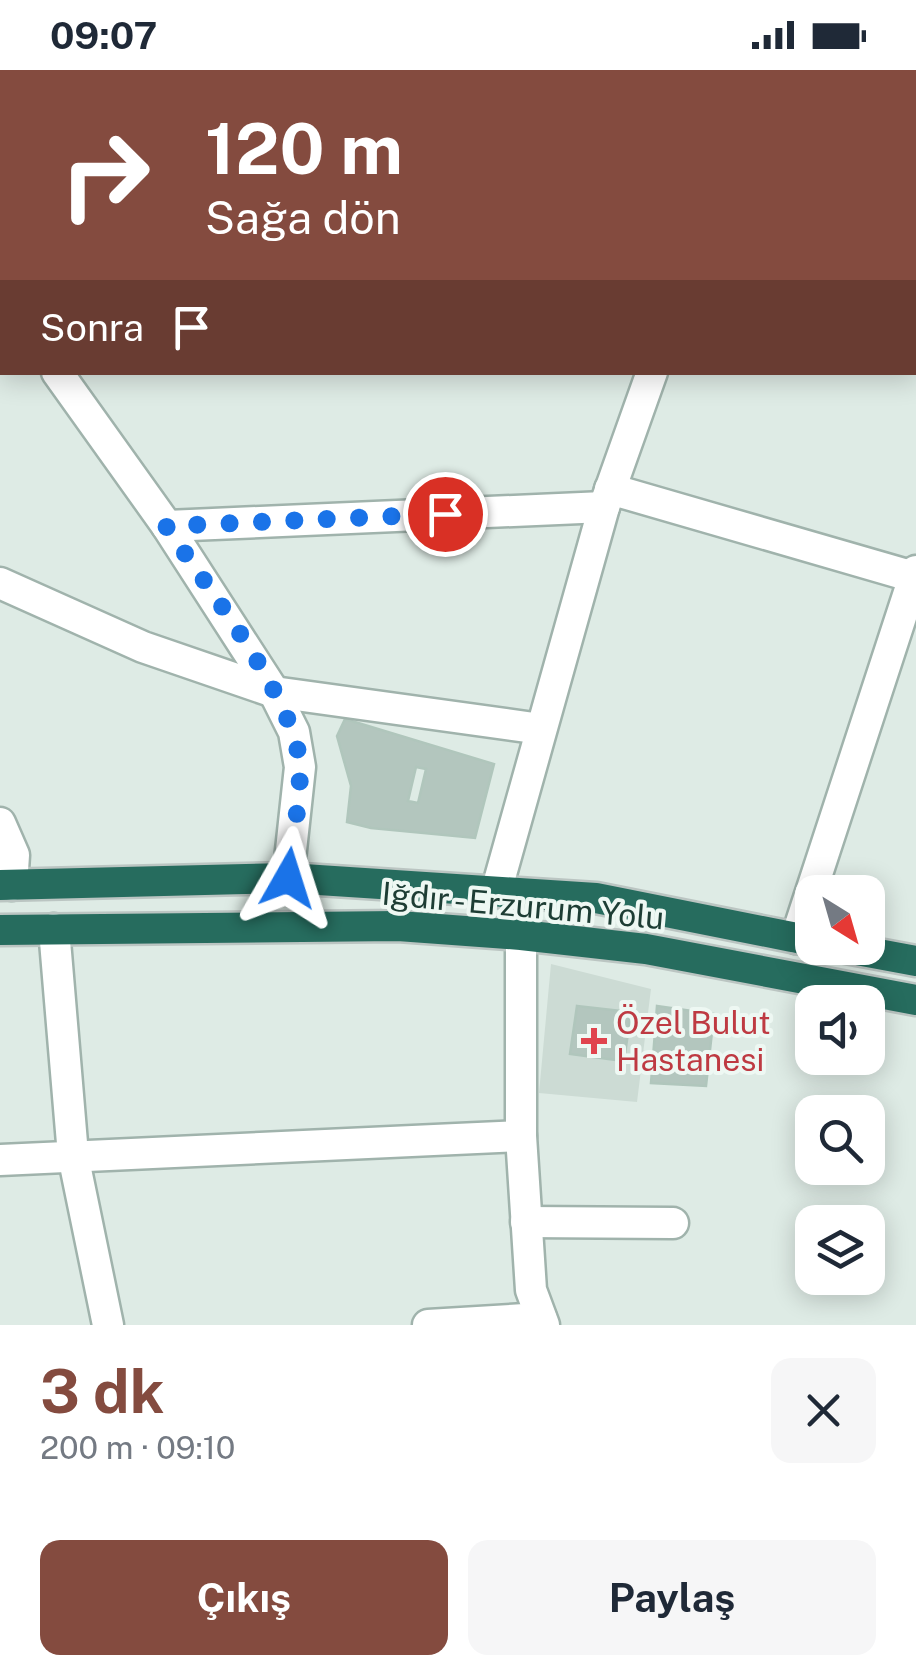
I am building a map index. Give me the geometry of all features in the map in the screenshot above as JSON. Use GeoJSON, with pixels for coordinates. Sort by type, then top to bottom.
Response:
{"type":"FeatureCollection","features":[{"type":"Feature","properties":{"kind":"highway","name":"Iğdır - Erzurum Yolu"},"geometry":{"type":"LineString","coordinates":[[6,885],[288,878],[596,898],[795,937]]}},
{"type":"Feature","properties":{"kind":"highway","name":"Iğdır - Erzurum Yolu"},"geometry":{"type":"LineString","coordinates":[[0,930],[398,926],[521,935],[646,949],[916,1000]]}},
{"type":"Feature","properties":{"kind":"highway"},"geometry":{"type":"LineString","coordinates":[[885,955],[916,961]]}},
{"type":"Feature","properties":{"kind":"street"},"geometry":{"type":"LineString","coordinates":[[59,375],[166,526],[274,692],[294,732],[300,768],[288,878]]}},
{"type":"Feature","properties":{"kind":"street"},"geometry":{"type":"LineString","coordinates":[[496,892],[607,498],[651,375]]}},
{"type":"Feature","properties":{"kind":"street"},"geometry":{"type":"LineString","coordinates":[[166,526],[607,498],[915,574],[823,875]]}},
{"type":"Feature","properties":{"kind":"street"},"geometry":{"type":"LineString","coordinates":[[0,583],[143,647],[274,692],[541,728]]}},
{"type":"Feature","properties":{"kind":"street"},"geometry":{"type":"LineString","coordinates":[[0,823],[14,855],[6,885]]}},
{"type":"Feature","properties":{"kind":"street"},"geometry":{"type":"LineString","coordinates":[[54,929],[74,1155],[108,1325]]}},
{"type":"Feature","properties":{"kind":"street"},"geometry":{"type":"LineString","coordinates":[[428,1325],[542,1321],[531,1290],[526,1222],[521,935]]}},
{"type":"Feature","properties":{"kind":"street"},"geometry":{"type":"LineString","coordinates":[[0,1160],[522,1136]]}},
{"type":"Feature","properties":{"kind":"street"},"geometry":{"type":"LineString","coordinates":[[526,1222],[673,1223]]}},
{"type":"Feature","properties":{"kind":"shaded area","name":"Özel Bulut Hastanesi"},"geometry":{"type":"Polygon","coordinates":[[[551,964],[651,989],[637,1102],[539,1093],[551,964]]]}},
{"type":"Feature","properties":{"kind":"building"},"geometry":{"type":"Polygon","coordinates":[[[345,719],[494,764],[475,838],[347,822],[351,786],[337,736],[345,719]],[[416,767],[408,801],[418,803],[426,769],[416,767]]]}},
{"type":"Feature","properties":{"kind":"building"},"geometry":{"type":"Polygon","coordinates":[[[577,1006],[631,1012],[624,1061],[570,1054],[577,1006]]]}},
{"type":"Feature","properties":{"kind":"building"},"geometry":{"type":"Polygon","coordinates":[[[657,1006],[714,1014],[706,1086],[651,1083],[657,1006]]]}},
{"type":"Feature","properties":{"kind":"place","name":"Özel Bulut Hastanesi"},"geometry":{"type":"Point","coordinates":[594,1041]}},
{"type":"Feature","properties":{"kind":"route"},"geometry":{"type":"LineString","coordinates":[[288,878],[300,768],[294,732],[274,692],[166,526],[445,514]]}}]}
